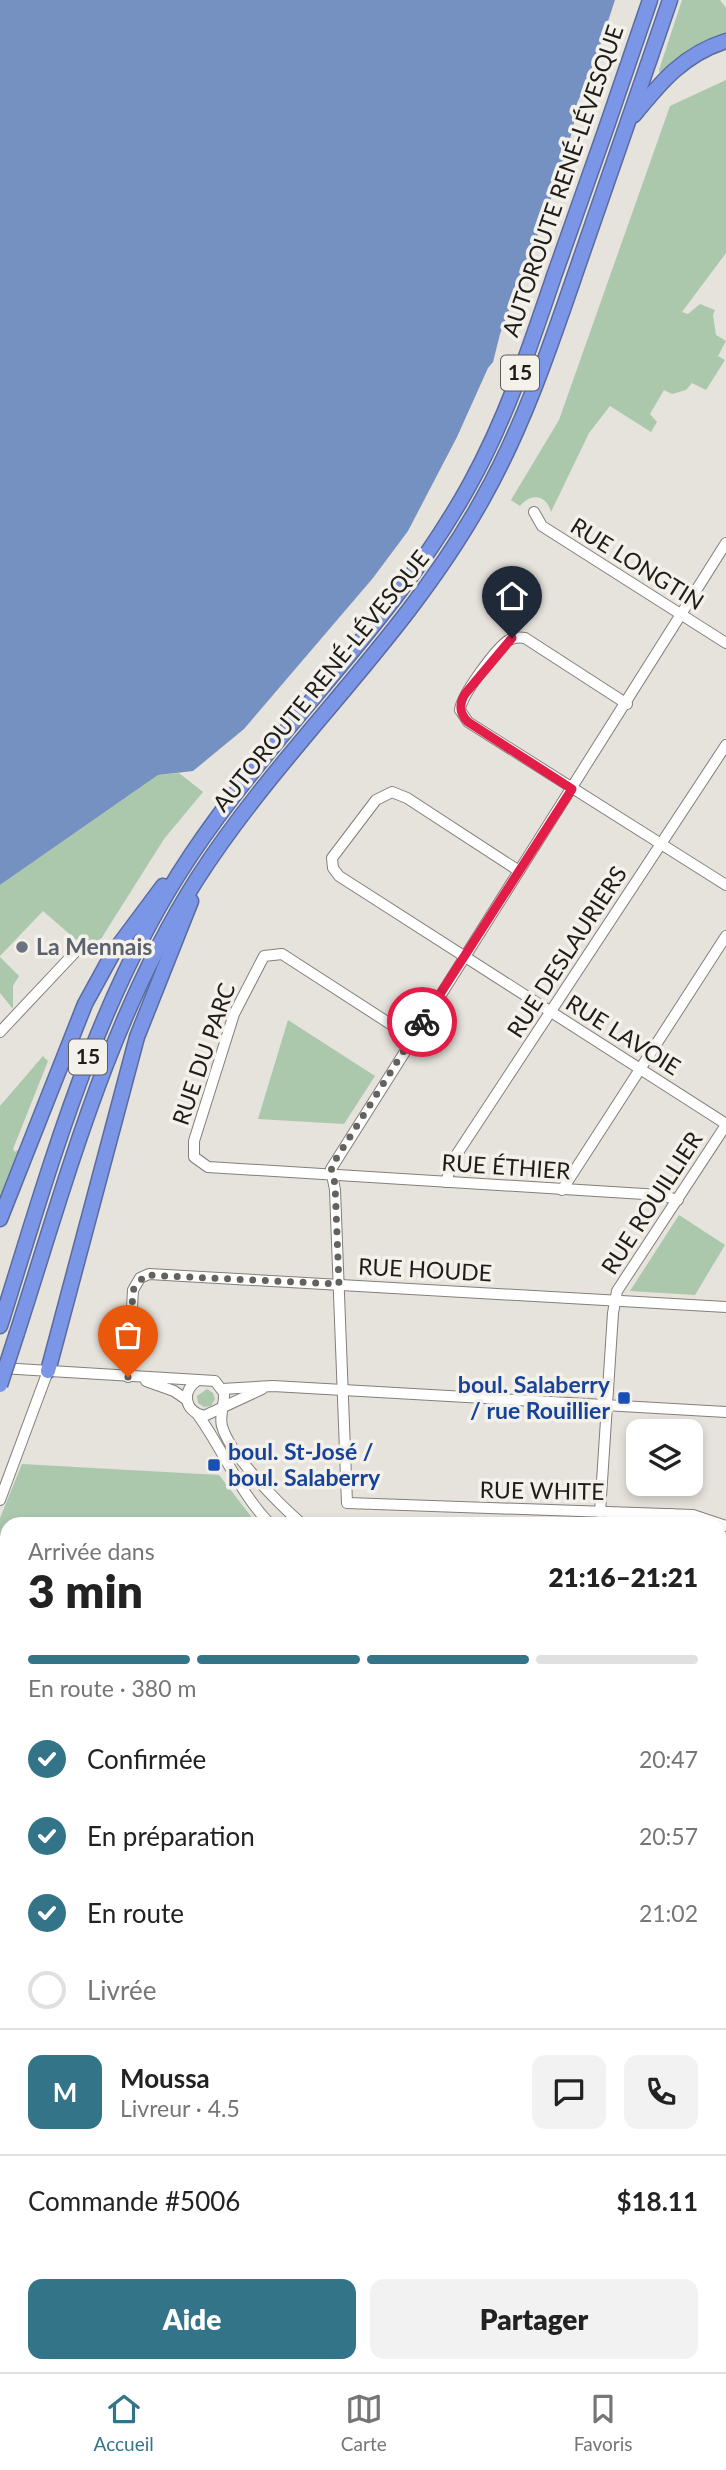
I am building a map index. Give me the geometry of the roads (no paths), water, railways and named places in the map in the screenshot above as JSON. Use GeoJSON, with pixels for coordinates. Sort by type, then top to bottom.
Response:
{"type":"FeatureCollection","features":[{"type":"Feature","properties":{"kind":"highway","name":"AUTOROUTE RENÉ-LÉVESQUE"},"geometry":{"type":"LineString","coordinates":[[0,1325],[81,1077],[110,1003],[158,907],[223,811],[399,597],[435,545],[473,479],[513,393],[650,0]]}},
{"type":"Feature","properties":{"kind":"highway","name":"AUTOROUTE RENÉ-LÉVESQUE"},"geometry":{"type":"LineString","coordinates":[[0,1385],[98,1082],[122,1020],[159,943],[207,864],[261,792],[413,609],[483,500],[538,380],[670,0]]}},
{"type":"Feature","properties":{"kind":"highway"},"geometry":{"type":"LineString","coordinates":[[627,124],[674,69],[700,52],[726,41]]}},
{"type":"Feature","properties":{"kind":"highway"},"geometry":{"type":"LineString","coordinates":[[0,1219],[73,1029],[98,979],[132,924],[223,811]]}},
{"type":"Feature","properties":{"kind":"highway"},"geometry":{"type":"LineString","coordinates":[[48,1371],[137,1037],[207,864]]}},
{"type":"Feature","properties":{"kind":"street","name":"RUE LONGTIN"},"geometry":{"type":"LineString","coordinates":[[534,512],[542,526],[726,643]]}},
{"type":"Feature","properties":{"kind":"street"},"geometry":{"type":"LineString","coordinates":[[342,1390],[333,1162],[683,615],[726,543]]}},
{"type":"Feature","properties":{"kind":"street"},"geometry":{"type":"LineString","coordinates":[[626,704],[521,637],[512,638],[504,644],[465,694],[460,710],[468,722],[726,885]]}},
{"type":"Feature","properties":{"kind":"street","name":"RUE DESLAURIERS"},"geometry":{"type":"LineString","coordinates":[[446,1182],[453,1160],[726,745]]}},
{"type":"Feature","properties":{"kind":"street","name":"RUE LAVOIE"},"geometry":{"type":"LineString","coordinates":[[519,871],[402,795],[392,792],[379,797],[336,849],[331,862],[339,876],[726,1125]]}},
{"type":"Feature","properties":{"kind":"street"},"geometry":{"type":"LineString","coordinates":[[562,1190],[726,936]]}},
{"type":"Feature","properties":{"kind":"street"},"geometry":{"type":"LineString","coordinates":[[0,1032],[79,948]]}},
{"type":"Feature","properties":{"kind":"street","name":"RUE DU PARC"},"geometry":{"type":"LineString","coordinates":[[332,1176],[208,1167],[194,1157],[194,1141],[211,1082],[234,1014],[257,964],[268,954],[282,954],[412,1038]]}},
{"type":"Feature","properties":{"kind":"street","name":"RUE ROUILLIER"},"geometry":{"type":"LineString","coordinates":[[600,1512],[614,1301],[620,1285],[726,1125]]}},
{"type":"Feature","properties":{"kind":"street","name":"RUE ÉTHIER"},"geometry":{"type":"LineString","coordinates":[[332,1176],[660,1195],[678,1200]]}},
{"type":"Feature","properties":{"kind":"street","name":"RUE HOUDE"},"geometry":{"type":"LineString","coordinates":[[132,1377],[133,1290],[145,1275],[726,1307]]}},
{"type":"Feature","properties":{"kind":"street"},"geometry":{"type":"LineString","coordinates":[[0,1368],[212,1380],[222,1389],[223,1427],[233,1445],[272,1496],[294,1517]]}},
{"type":"Feature","properties":{"kind":"street"},"geometry":{"type":"LineString","coordinates":[[0,1500],[48,1371]]}},
{"type":"Feature","properties":{"kind":"street"},"geometry":{"type":"LineString","coordinates":[[132,1377],[169,1389],[187,1400],[220,1446],[240,1488],[264,1517]]}},
{"type":"Feature","properties":{"kind":"street"},"geometry":{"type":"LineString","coordinates":[[187,1400],[188,1390],[198,1380]]}},
{"type":"Feature","properties":{"kind":"street"},"geometry":{"type":"LineString","coordinates":[[198,1415],[209,1416],[246,1395],[273,1386]]}},
{"type":"Feature","properties":{"kind":"street"},"geometry":{"type":"LineString","coordinates":[[222,1389],[273,1386],[726,1412]]}},
{"type":"Feature","properties":{"kind":"street","name":"RUE WHITE"},"geometry":{"type":"LineString","coordinates":[[342,1390],[346,1501],[354,1506],[600,1512],[651,1517]]}},
{"type":"Feature","properties":{"kind":"water"},"geometry":{"type":"Polygon","coordinates":[[[0,0],[615,0],[590,76],[577,103],[573,129],[550,202],[500,334],[493,362],[408,531],[373,578],[244,729],[193,771],[158,775],[0,885],[0,0]]]}},
{"type":"Feature","properties":{"kind":"place","name":"La Mennais"},"geometry":{"type":"Point","coordinates":[22,947]}},
{"type":"Feature","properties":{"kind":"place","name":"boul. Salaberry / rue Rouillier"},"geometry":{"type":"Point","coordinates":[624,1398]}},
{"type":"Feature","properties":{"kind":"place","name":"boul. St-José / boul. Salaberry"},"geometry":{"type":"Point","coordinates":[214,1465]}}]}
